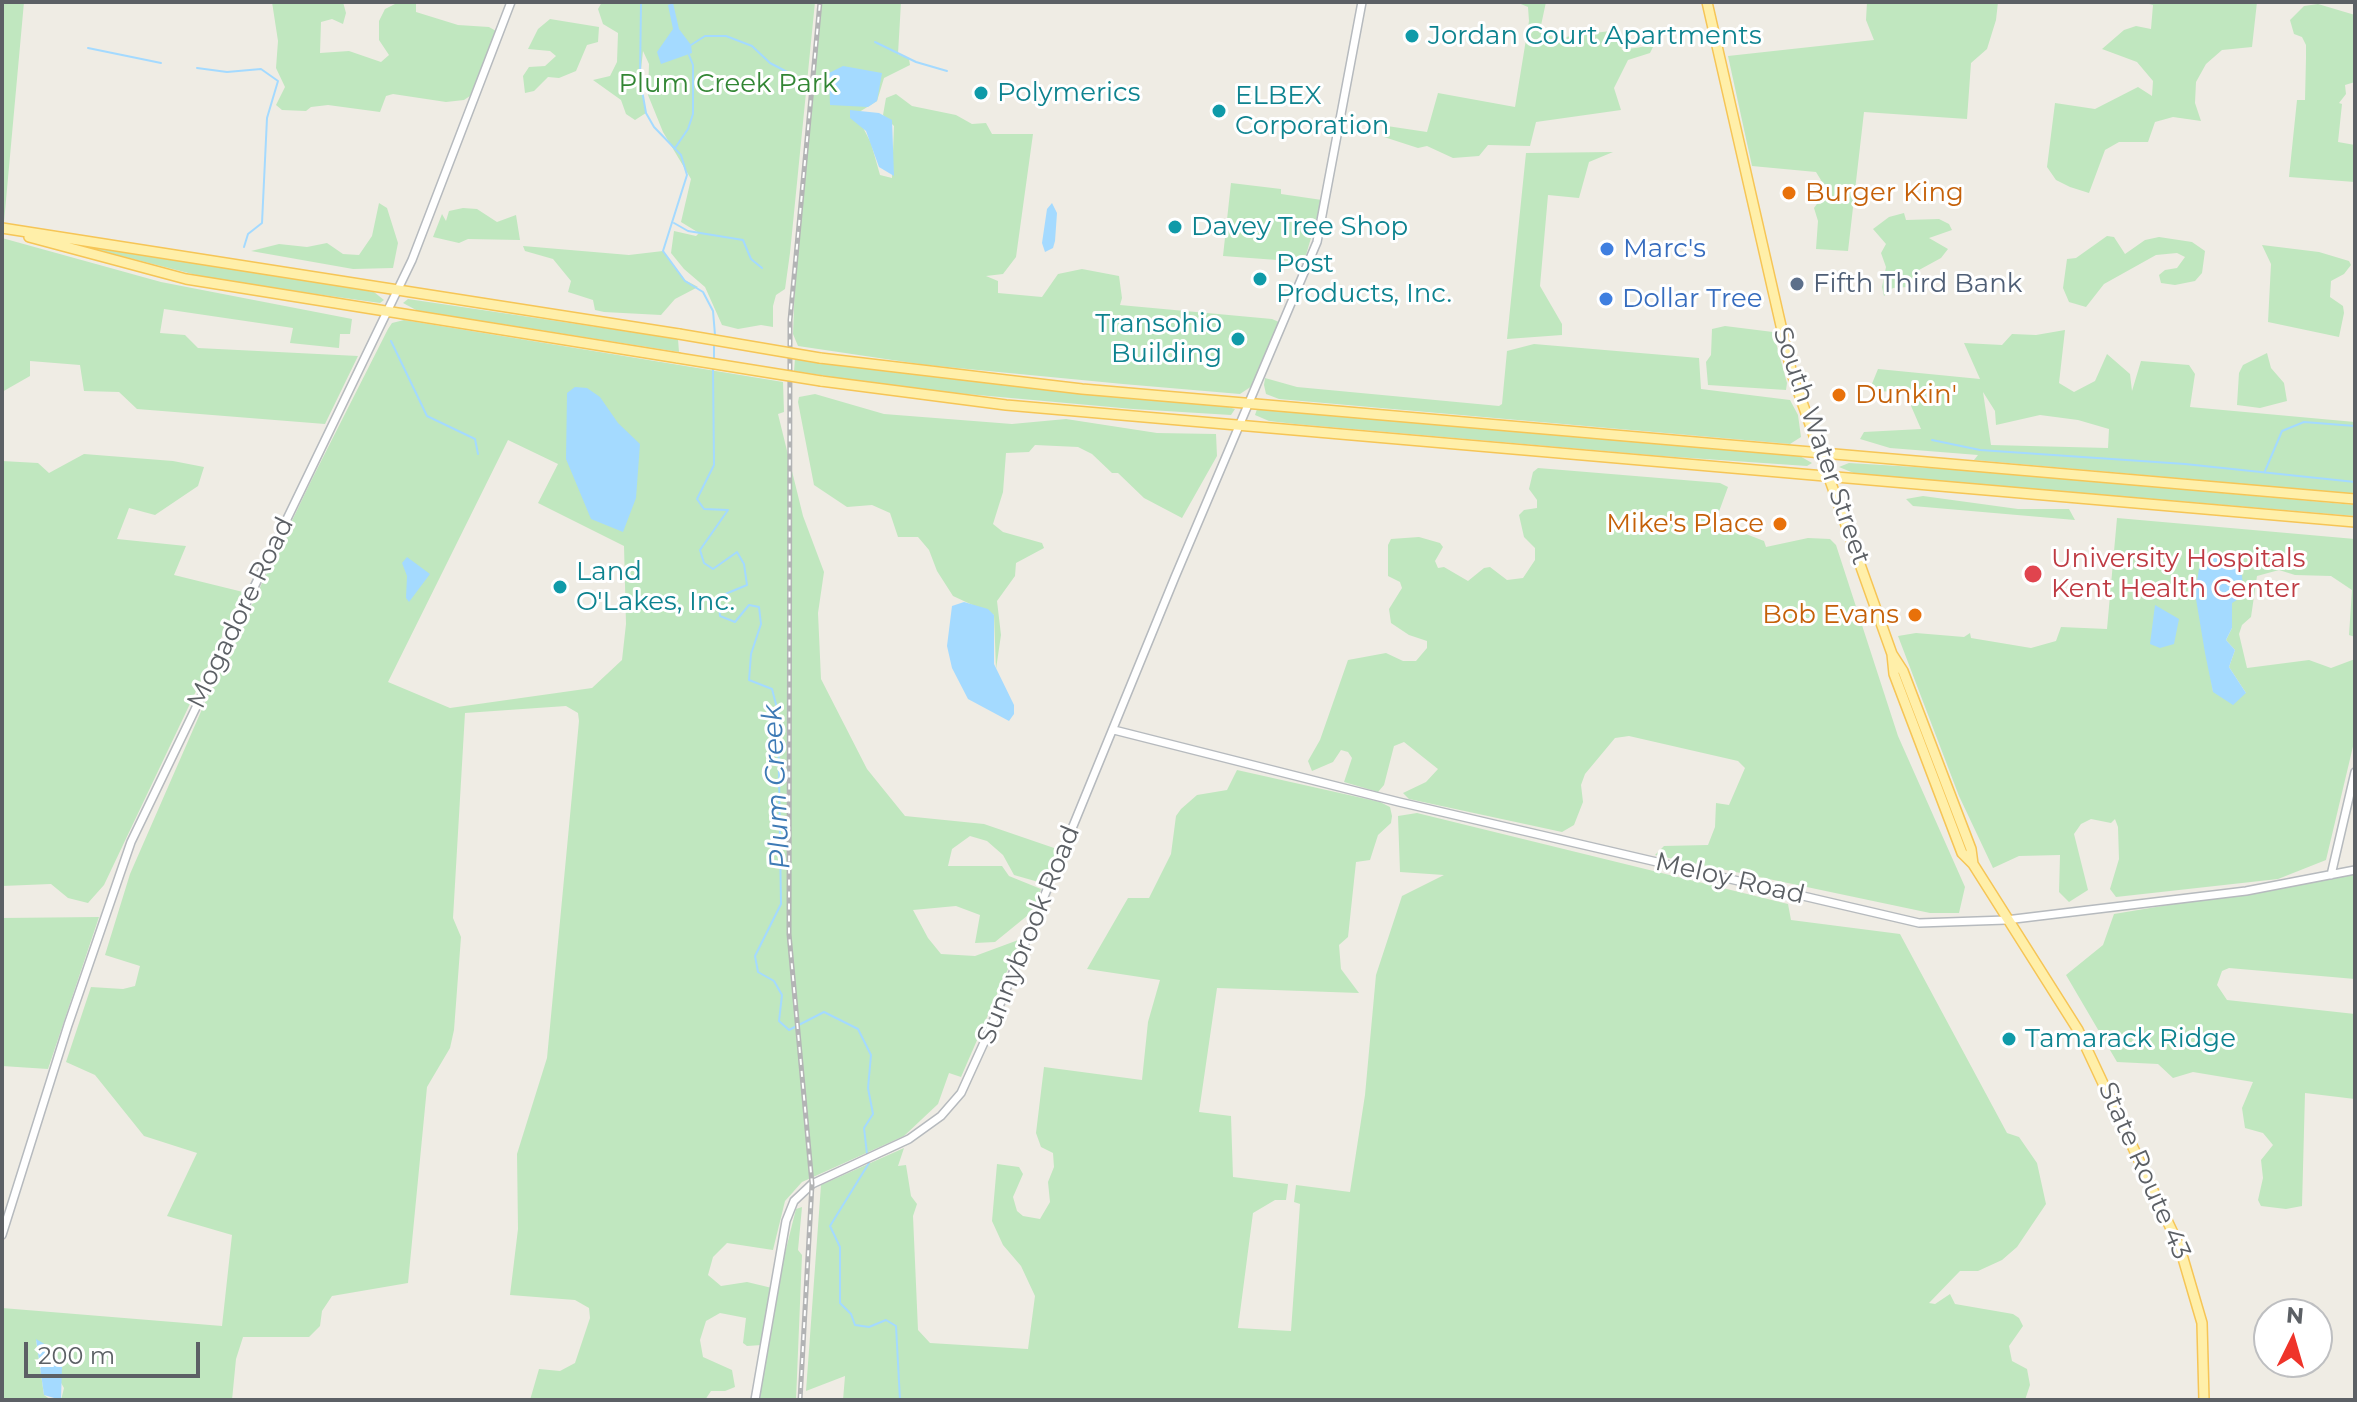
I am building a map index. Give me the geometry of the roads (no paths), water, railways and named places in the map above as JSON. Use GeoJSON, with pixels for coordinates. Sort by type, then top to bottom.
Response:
{"type":"FeatureCollection","features":[{"type":"Feature","properties":{"kind":"main road","name":"South Water Street"},"geometry":{"type":"LineString","coordinates":[[1707,2],[1779,323],[1821,452],[1892,654],[1903,671],[1971,849],[1973,864],[2006,920]]}},
{"type":"Feature","properties":{"kind":"main road"},"geometry":{"type":"LineString","coordinates":[[6,229],[820,358],[980,379],[2355,499]]}},
{"type":"Feature","properties":{"kind":"main road"},"geometry":{"type":"LineString","coordinates":[[6,229],[165,275],[821,381],[1006,405],[2355,522]]}},
{"type":"Feature","properties":{"kind":"main road","name":"State Route 43"},"geometry":{"type":"LineString","coordinates":[[2006,920],[2094,1060],[2180,1248],[2202,1323],[2204,1400]]}},
{"type":"Feature","properties":{"kind":"street","name":"Mogadore Road"},"geometry":{"type":"LineString","coordinates":[[2,1235],[49,1081],[131,842],[399,290],[439,197],[511,2]]}},
{"type":"Feature","properties":{"kind":"street","name":"Sunnybrook Road"},"geometry":{"type":"LineString","coordinates":[[755,1400],[790,1208],[798,1195],[812,1184],[871,1158],[932,1123],[961,1093],[1321,231],[1362,2]]}},
{"type":"Feature","properties":{"kind":"street","name":"Meloy Road"},"geometry":{"type":"LineString","coordinates":[[1114,730],[1399,802],[1919,923],[2006,920],[2246,891],[2355,870]]}},
{"type":"Feature","properties":{"kind":"street"},"geometry":{"type":"LineString","coordinates":[[2331,875],[2355,772]]}},
{"type":"Feature","properties":{"kind":"water"},"geometry":{"type":"Polygon","coordinates":[[[673,3],[679,29],[691,45],[692,53],[661,64],[657,52],[673,29],[668,5],[673,3]]]}},
{"type":"Feature","properties":{"kind":"water"},"geometry":{"type":"Polygon","coordinates":[[[843,66],[882,73],[877,101],[868,107],[830,105],[829,73],[843,66]]]}},
{"type":"Feature","properties":{"kind":"water"},"geometry":{"type":"Polygon","coordinates":[[[850,110],[879,113],[892,120],[894,176],[879,167],[866,131],[850,118],[850,110]]]}},
{"type":"Feature","properties":{"kind":"water"},"geometry":{"type":"Polygon","coordinates":[[[1052,203],[1057,213],[1055,241],[1053,248],[1045,252],[1042,243],[1047,209],[1052,203]]]}},
{"type":"Feature","properties":{"kind":"water"},"geometry":{"type":"Polygon","coordinates":[[[575,387],[587,388],[600,397],[618,423],[640,444],[636,498],[623,532],[591,519],[566,459],[567,393],[575,387]]]}},
{"type":"Feature","properties":{"kind":"water"},"geometry":{"type":"Polygon","coordinates":[[[407,557],[430,574],[409,602],[406,598],[407,576],[402,563],[407,557]]]}},
{"type":"Feature","properties":{"kind":"water"},"geometry":{"type":"Polygon","coordinates":[[[2205,558],[2227,558],[2241,566],[2243,587],[2240,598],[2232,603],[2232,628],[2226,640],[2235,650],[2229,667],[2246,693],[2233,705],[2213,692],[2205,653],[2195,593],[2199,569],[2205,558]]]}},
{"type":"Feature","properties":{"kind":"water"},"geometry":{"type":"Polygon","coordinates":[[[964,602],[988,609],[994,615],[994,664],[1014,705],[1014,714],[1009,721],[968,699],[952,668],[947,646],[952,606],[964,602]]]}},
{"type":"Feature","properties":{"kind":"water"},"geometry":{"type":"Polygon","coordinates":[[[2155,605],[2179,619],[2174,644],[2160,648],[2150,644],[2155,605]]]}},
{"type":"Feature","properties":{"kind":"water"},"geometry":{"type":"Polygon","coordinates":[[[36,1339],[53,1349],[62,1366],[61,1400],[44,1395],[36,1339]]]}},
{"type":"Feature","properties":{"kind":"waterway","name":"Plum Creek"},"geometry":{"type":"LineString","coordinates":[[641,2],[640,79],[646,113],[654,127],[681,155],[687,175],[663,251],[685,281],[703,292],[713,311],[715,335]]}},
{"type":"Feature","properties":{"kind":"waterway"},"geometry":{"type":"LineString","coordinates":[[691,45],[705,36],[726,36],[752,46],[770,63],[791,74]]}},
{"type":"Feature","properties":{"kind":"waterway"},"geometry":{"type":"LineString","coordinates":[[875,42],[916,62],[947,71]]}},
{"type":"Feature","properties":{"kind":"waterway"},"geometry":{"type":"LineString","coordinates":[[88,48],[161,63]]}},
{"type":"Feature","properties":{"kind":"waterway"},"geometry":{"type":"LineString","coordinates":[[675,148],[688,129],[693,114],[693,65],[689,55]]}},
{"type":"Feature","properties":{"kind":"waterway"},"geometry":{"type":"LineString","coordinates":[[197,68],[227,72],[261,69],[278,81],[267,118],[262,223],[248,234],[244,247]]}},
{"type":"Feature","properties":{"kind":"waterway"},"geometry":{"type":"LineString","coordinates":[[674,223],[688,231],[743,240],[751,259],[762,268]]}},
{"type":"Feature","properties":{"kind":"waterway"},"geometry":{"type":"LineString","coordinates":[[391,341],[427,416],[475,439],[478,454]]}},
{"type":"Feature","properties":{"kind":"waterway","name":"Plum Creek"},"geometry":{"type":"LineString","coordinates":[[714,345],[714,359]]}},
{"type":"Feature","properties":{"kind":"waterway","name":"Plum Creek"},"geometry":{"type":"LineString","coordinates":[[713,369],[714,465],[697,499],[704,509],[728,510],[700,550],[704,563],[713,569],[737,552],[744,564],[747,585],[718,597],[720,616],[735,622],[749,605],[759,607],[761,624],[751,654],[749,680],[772,689],[778,712],[781,904],[755,956],[758,972],[774,981],[782,995],[779,1021],[789,1030],[824,1012],[858,1029],[871,1055],[868,1088],[873,1114],[864,1128],[867,1154]]}},
{"type":"Feature","properties":{"kind":"waterway"},"geometry":{"type":"LineString","coordinates":[[2265,471],[2282,431],[2304,422],[2355,426]]}},
{"type":"Feature","properties":{"kind":"waterway"},"geometry":{"type":"LineString","coordinates":[[1932,440],[1980,450],[2185,464],[2355,482]]}},
{"type":"Feature","properties":{"kind":"waterway","name":"Plum Creek"},"geometry":{"type":"LineString","coordinates":[[869,1163],[830,1226],[840,1247],[840,1303],[851,1314],[855,1325],[869,1327],[886,1320],[896,1326],[900,1400]]}},
{"type":"Feature","properties":{"kind":"railway"},"geometry":{"type":"LineString","coordinates":[[800,1400],[812,1184],[789,934],[790,320],[820,2]]}},
{"type":"Feature","properties":{"kind":"place","name":"Jordan Court Apartments"},"geometry":{"type":"Point","coordinates":[1412,36]}},
{"type":"Feature","properties":{"kind":"place","name":"Polymerics"},"geometry":{"type":"Point","coordinates":[981,93]}},
{"type":"Feature","properties":{"kind":"place","name":"ELBEX Corporation"},"geometry":{"type":"Point","coordinates":[1219,111]}},
{"type":"Feature","properties":{"kind":"place","name":"Burger King"},"geometry":{"type":"Point","coordinates":[1789,193]}},
{"type":"Feature","properties":{"kind":"place","name":"Davey Tree Shop"},"geometry":{"type":"Point","coordinates":[1175,227]}},
{"type":"Feature","properties":{"kind":"place","name":"Marc's"},"geometry":{"type":"Point","coordinates":[1607,249]}},
{"type":"Feature","properties":{"kind":"place","name":"Post Products, Inc."},"geometry":{"type":"Point","coordinates":[1260,279]}},
{"type":"Feature","properties":{"kind":"place","name":"Fifth Third Bank"},"geometry":{"type":"Point","coordinates":[1797,284]}},
{"type":"Feature","properties":{"kind":"place","name":"Dollar Tree"},"geometry":{"type":"Point","coordinates":[1606,299]}},
{"type":"Feature","properties":{"kind":"place","name":"Transohio Building"},"geometry":{"type":"Point","coordinates":[1238,339]}},
{"type":"Feature","properties":{"kind":"place","name":"Dunkin'"},"geometry":{"type":"Point","coordinates":[1839,395]}},
{"type":"Feature","properties":{"kind":"place","name":"Mike's Place"},"geometry":{"type":"Point","coordinates":[1780,524]}},
{"type":"Feature","properties":{"kind":"place","name":"University Hospitals Kent Health Center"},"geometry":{"type":"Point","coordinates":[2033,574]}},
{"type":"Feature","properties":{"kind":"place","name":"Land O'Lakes, Inc."},"geometry":{"type":"Point","coordinates":[560,587]}},
{"type":"Feature","properties":{"kind":"place","name":"Bob Evans"},"geometry":{"type":"Point","coordinates":[1915,615]}},
{"type":"Feature","properties":{"kind":"place","name":"Tamarack Ridge"},"geometry":{"type":"Point","coordinates":[2009,1039]}},
{"type":"Feature","properties":{"kind":"park label","name":"Plum Creek Park"},"geometry":{"type":"Point","coordinates":[728,84]}}]}
